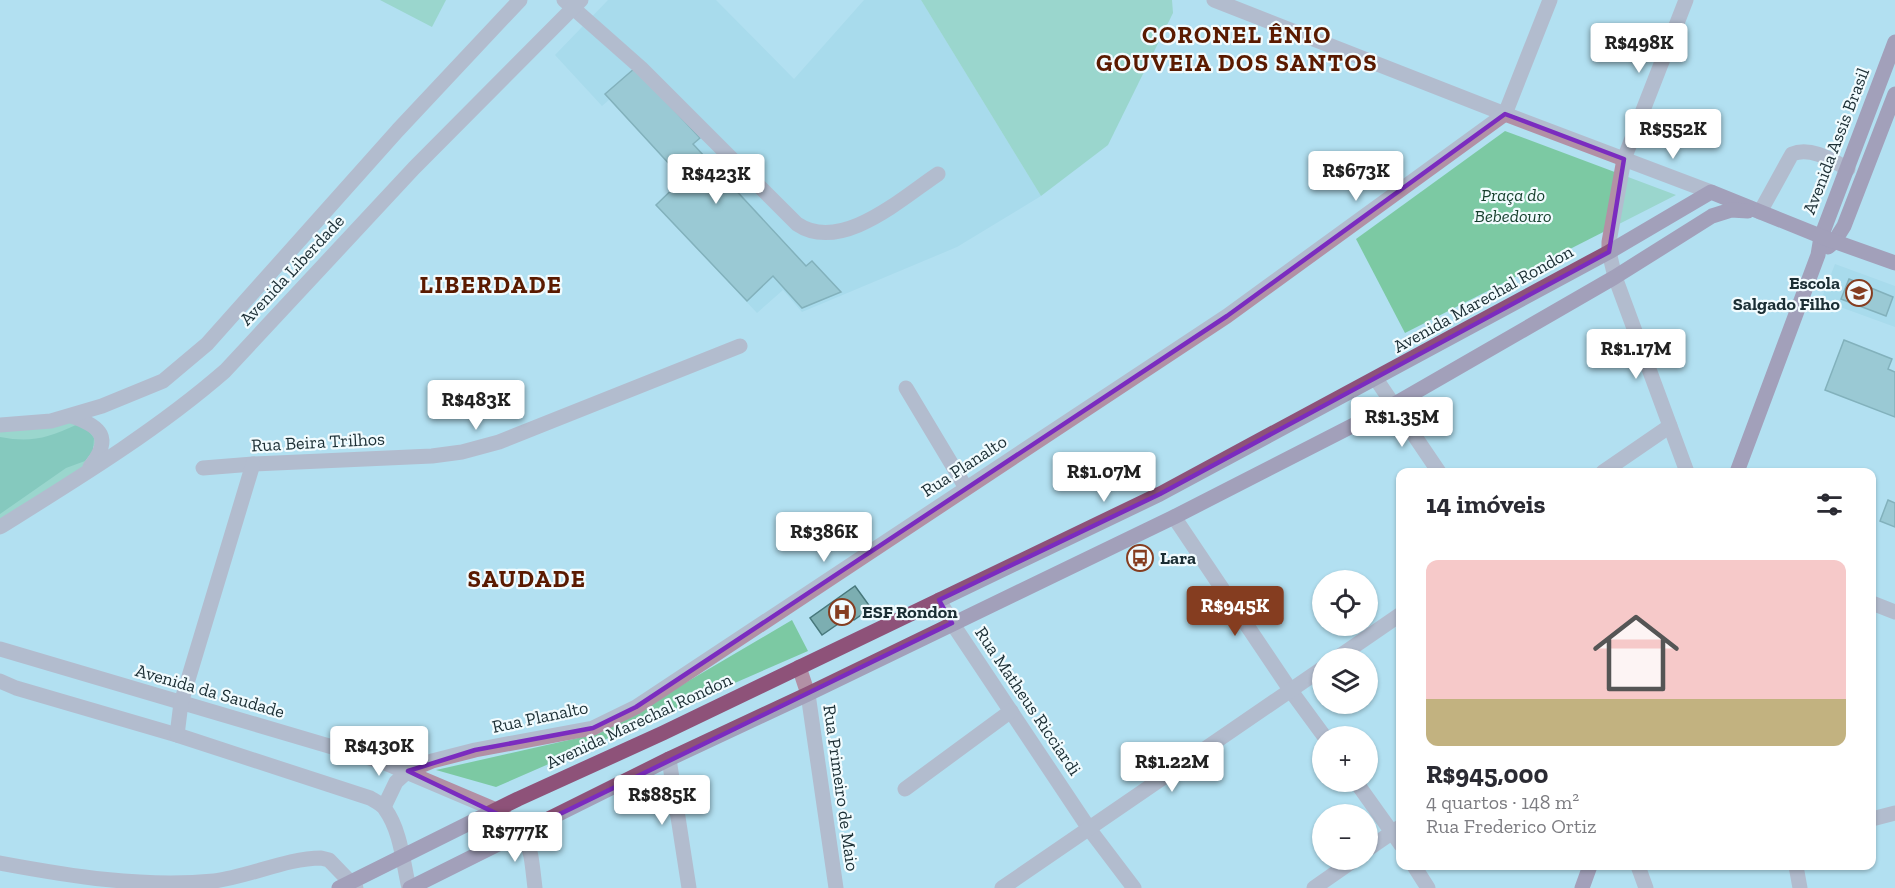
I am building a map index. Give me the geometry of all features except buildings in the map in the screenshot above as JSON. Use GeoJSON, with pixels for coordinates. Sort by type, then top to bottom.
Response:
{"type":"FeatureCollection","features":[{"type":"Feature","properties":{"kind":"main road","name":"Avenida Assis Brasil"},"geometry":{"type":"LineString","coordinates":[[1738,468],[1818,255],[1827,239],[1848,168],[1895,42]]}},
{"type":"Feature","properties":{"kind":"main road","name":"Avenida Assis Brasil"},"geometry":{"type":"LineString","coordinates":[[1827,239],[1844,226],[1895,93]]}},
{"type":"Feature","properties":{"kind":"main road"},"geometry":{"type":"LineString","coordinates":[[1862,129],[1879,135]]}},
{"type":"Feature","properties":{"kind":"main road"},"geometry":{"type":"LineString","coordinates":[[1711,192],[1827,239],[1895,263]]}},
{"type":"Feature","properties":{"kind":"main road","name":"Avenida Marechal Rondon"},"geometry":{"type":"LineString","coordinates":[[349,886],[402,856],[496,810],[663,733],[1160,494],[1609,252],[1711,192]]}},
{"type":"Feature","properties":{"kind":"main road"},"geometry":{"type":"LineString","coordinates":[[410,888],[669,759],[1174,517],[1393,405],[1615,277],[1712,216],[1731,210],[1760,212]]}},
{"type":"Feature","properties":{"kind":"main road"},"geometry":{"type":"LineString","coordinates":[[1582,888],[1589,870]]}},
{"type":"Feature","properties":{"kind":"street","name":"Avenida Liberdade"},"geometry":{"type":"LineString","coordinates":[[0,425],[51,421],[71,416],[163,381],[207,344],[398,130],[520,0]]}},
{"type":"Feature","properties":{"kind":"street"},"geometry":{"type":"LineString","coordinates":[[1214,0],[1711,192]]}},
{"type":"Feature","properties":{"kind":"street"},"geometry":{"type":"LineString","coordinates":[[1505,114],[1551,0]]}},
{"type":"Feature","properties":{"kind":"street"},"geometry":{"type":"LineString","coordinates":[[1686,0],[1624,159],[1610,231],[1609,252],[1615,277],[1686,468]]}},
{"type":"Feature","properties":{"kind":"street","name":"Avenida Liberdade"},"geometry":{"type":"LineString","coordinates":[[0,527],[83,476],[193,399],[225,371],[414,168],[573,3]]}},
{"type":"Feature","properties":{"kind":"street"},"geometry":{"type":"LineString","coordinates":[[573,3],[796,224],[807,231],[825,232],[866,223],[938,174]]}},
{"type":"Feature","properties":{"kind":"street","name":"Rua Planalto"},"geometry":{"type":"LineString","coordinates":[[408,771],[432,761],[475,750],[593,728],[636,707],[1227,316],[1505,114]]}},
{"type":"Feature","properties":{"kind":"street"},"geometry":{"type":"LineString","coordinates":[[1760,212],[1792,154],[1798,151],[1813,153],[1848,168]]}},
{"type":"Feature","properties":{"kind":"street","name":"Rua Beira Trilhos"},"geometry":{"type":"LineString","coordinates":[[203,468],[432,456],[462,452],[499,442],[740,346]]}},
{"type":"Feature","properties":{"kind":"street"},"geometry":{"type":"LineString","coordinates":[[1376,379],[1436,468]]}},
{"type":"Feature","properties":{"kind":"street"},"geometry":{"type":"LineString","coordinates":[[906,388],[966,488]]}},
{"type":"Feature","properties":{"kind":"street"},"geometry":{"type":"LineString","coordinates":[[71,416],[88,422],[102,435],[103,446],[99,456],[83,476]]}},
{"type":"Feature","properties":{"kind":"street"},"geometry":{"type":"LineString","coordinates":[[1609,468],[1670,426]]}},
{"type":"Feature","properties":{"kind":"street"},"geometry":{"type":"LineString","coordinates":[[177,735],[181,703],[254,464]]}},
{"type":"Feature","properties":{"kind":"street"},"geometry":{"type":"LineString","coordinates":[[1174,517],[1317,726]]}},
{"type":"Feature","properties":{"kind":"street"},"geometry":{"type":"LineString","coordinates":[[939,600],[952,623]]}},
{"type":"Feature","properties":{"kind":"street"},"geometry":{"type":"LineString","coordinates":[[1876,605],[1895,612]]}},
{"type":"Feature","properties":{"kind":"street"},"geometry":{"type":"LineString","coordinates":[[1352,648],[1396,617]]}},
{"type":"Feature","properties":{"kind":"street","name":"Rua Matheus Ricciardi"},"geometry":{"type":"LineString","coordinates":[[952,623],[1090,830],[1134,888]]}},
{"type":"Feature","properties":{"kind":"street","name":"Avenida da Saudade"},"geometry":{"type":"LineString","coordinates":[[0,649],[408,771]]}},
{"type":"Feature","properties":{"kind":"street"},"geometry":{"type":"LineString","coordinates":[[799,667],[808,694]]}},
{"type":"Feature","properties":{"kind":"street"},"geometry":{"type":"LineString","coordinates":[[1002,888],[1090,830],[1312,676]]}},
{"type":"Feature","properties":{"kind":"street"},"geometry":{"type":"LineString","coordinates":[[0,681],[16,688],[177,735],[370,798],[384,807],[396,830],[410,888]]}},
{"type":"Feature","properties":{"kind":"street","name":"Rua Primeiro de Maio"},"geometry":{"type":"LineString","coordinates":[[808,694],[836,888]]}},
{"type":"Feature","properties":{"kind":"street"},"geometry":{"type":"LineString","coordinates":[[905,789],[1011,711]]}},
{"type":"Feature","properties":{"kind":"street"},"geometry":{"type":"LineString","coordinates":[[669,759],[689,888]]}},
{"type":"Feature","properties":{"kind":"street"},"geometry":{"type":"LineString","coordinates":[[384,807],[396,782],[408,771],[496,810],[512,820],[523,832],[531,849],[535,888]]}},
{"type":"Feature","properties":{"kind":"street"},"geometry":{"type":"LineString","coordinates":[[1364,792],[1396,832]]}},
{"type":"Feature","properties":{"kind":"street"},"geometry":{"type":"LineString","coordinates":[[1876,818],[1895,813]]}},
{"type":"Feature","properties":{"kind":"street"},"geometry":{"type":"LineString","coordinates":[[1378,844],[1396,835]]}},
{"type":"Feature","properties":{"kind":"street"},"geometry":{"type":"LineString","coordinates":[[0,863],[76,877],[176,884],[216,880],[321,858],[329,860],[349,886]]}},
{"type":"Feature","properties":{"kind":"street"},"geometry":{"type":"LineString","coordinates":[[1314,888],[1340,870]]}},
{"type":"Feature","properties":{"kind":"street"},"geometry":{"type":"LineString","coordinates":[[1417,870],[1428,888]]}},
{"type":"Feature","properties":{"kind":"street"},"geometry":{"type":"LineString","coordinates":[[1639,870],[1646,888]]}},
{"type":"Feature","properties":{"kind":"street"},"geometry":{"type":"LineString","coordinates":[[1797,870],[1800,888]]}},
{"type":"Feature","properties":{"kind":"highlighted area"},"geometry":{"type":"Polygon","coordinates":[[[1505,114],[1624,159],[1609,252],[1160,494],[939,600],[952,623],[523,832],[512,821],[408,771],[475,750],[593,728],[636,707],[1227,316],[1505,114]]]}},
{"type":"Feature","properties":{"kind":"shaded area"},"geometry":{"type":"Polygon","coordinates":[[[608,0],[716,0],[794,79],[864,0],[921,0],[1041,196],[957,247],[802,312],[783,290],[757,313],[656,205],[683,179],[610,99],[602,106],[555,55],[608,0]]]}},
{"type":"Feature","properties":{"kind":"shaded area","name":"Escola Salgado Filho"},"geometry":{"type":"Polygon","coordinates":[[[1835,264],[1895,286],[1895,327],[1821,300],[1835,264]]]}},
{"type":"Feature","properties":{"kind":"green space"},"geometry":{"type":"Polygon","coordinates":[[[380,0],[446,0],[432,27],[380,0]]]}},
{"type":"Feature","properties":{"kind":"green space"},"geometry":{"type":"Polygon","coordinates":[[[921,0],[1172,0],[1173,13],[1108,145],[1041,196],[921,0]]]}},
{"type":"Feature","properties":{"kind":"green space","name":"Praça do Bebedouro"},"geometry":{"type":"Polygon","coordinates":[[[1505,131],[1676,195],[1405,333],[1356,239],[1505,131]]]}},
{"type":"Feature","properties":{"kind":"green space"},"geometry":{"type":"Polygon","coordinates":[[[71,420],[98,438],[82,468],[0,519],[0,430],[71,420]]]}},
{"type":"Feature","properties":{"kind":"green space"},"geometry":{"type":"Polygon","coordinates":[[[76,425],[88,430],[94,438],[93,451],[85,461],[66,468],[0,514],[0,437],[39,438],[76,425]]]}},
{"type":"Feature","properties":{"kind":"green space"},"geometry":{"type":"Polygon","coordinates":[[[792,620],[808,651],[496,787],[436,770],[600,733],[792,620]]]}},
{"type":"Feature","properties":{"kind":"place","name":"Escola Salgado Filho"},"geometry":{"type":"Point","coordinates":[1859,293]}},
{"type":"Feature","properties":{"kind":"place","name":"Lara"},"geometry":{"type":"Point","coordinates":[1140,558]}},
{"type":"Feature","properties":{"kind":"place","name":"ESF Rondon"},"geometry":{"type":"Point","coordinates":[842,612]}},
{"type":"Feature","properties":{"kind":"district","name":"CORONEL ÊNIO GOUVEIA DOS SANTOS"},"geometry":{"type":"Point","coordinates":[1237,49]}},
{"type":"Feature","properties":{"kind":"district","name":"LIBERDADE"},"geometry":{"type":"Point","coordinates":[491,285]}},
{"type":"Feature","properties":{"kind":"district","name":"SAUDADE"},"geometry":{"type":"Point","coordinates":[527,579]}}]}
